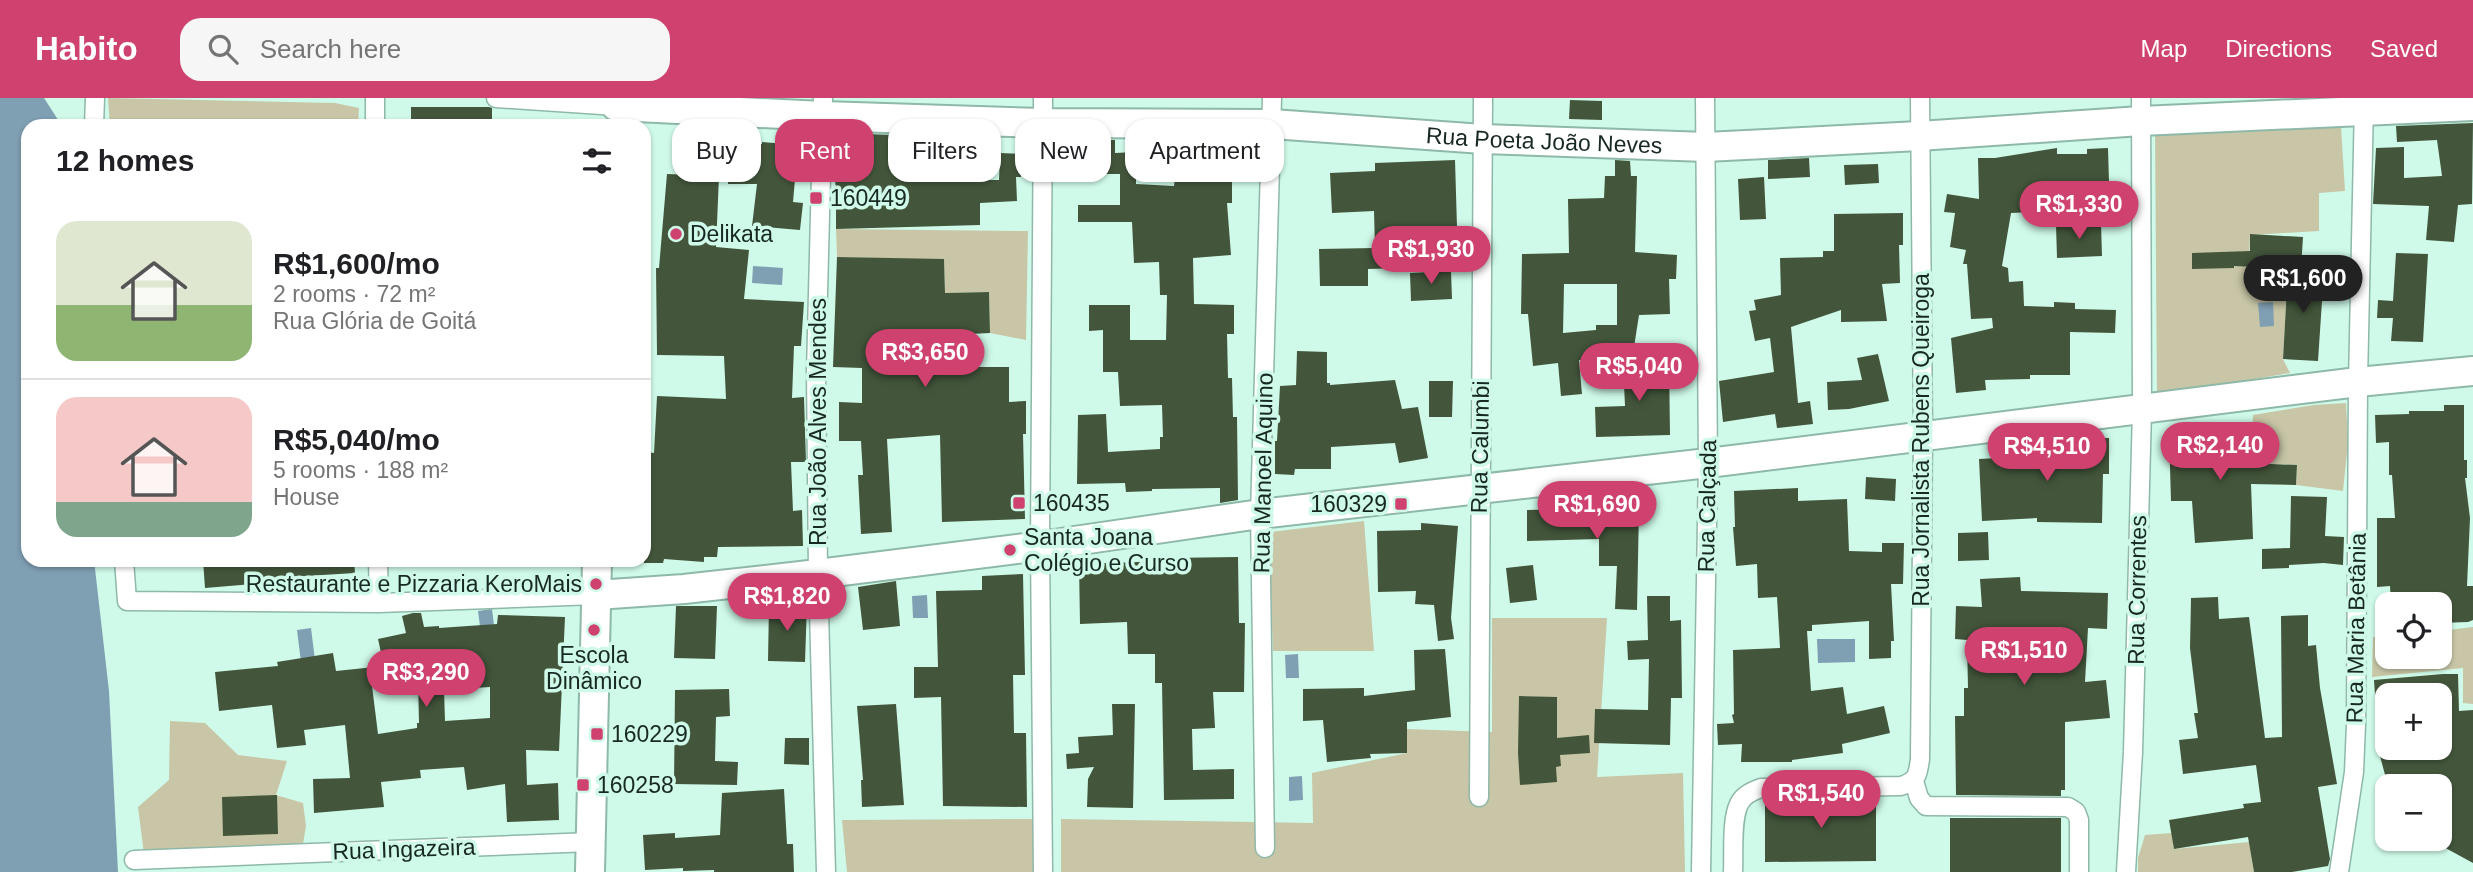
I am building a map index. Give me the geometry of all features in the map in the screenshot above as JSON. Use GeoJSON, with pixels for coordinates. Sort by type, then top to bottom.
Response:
{"type":"FeatureCollection","features":[{"type":"Feature","properties":{"kind":"main road","name":"Rua Poeta João Neves"},"geometry":{"type":"LineString","coordinates":[[616,110],[823,107],[1272,111],[1483,139],[1706,147],[1919,136],[2141,110],[2365,104],[2473,106]]}},
{"type":"Feature","properties":{"kind":"main road"},"geometry":{"type":"LineString","coordinates":[[596,595],[684,589],[818,574],[1040,546],[1260,514],[1708,463],[2358,382],[2473,371]]}},
{"type":"Feature","properties":{"kind":"main road"},"geometry":{"type":"LineString","coordinates":[[590,872],[597,567]]}},
{"type":"Feature","properties":{"kind":"street"},"geometry":{"type":"LineString","coordinates":[[94,119],[95,98]]}},
{"type":"Feature","properties":{"kind":"street"},"geometry":{"type":"LineString","coordinates":[[375,98],[375,119]]}},
{"type":"Feature","properties":{"kind":"street"},"geometry":{"type":"LineString","coordinates":[[495,98],[616,110]]}},
{"type":"Feature","properties":{"kind":"street","name":"Rua Calumbi"},"geometry":{"type":"LineString","coordinates":[[1479,797],[1483,98]]}},
{"type":"Feature","properties":{"kind":"street","name":"Rua Calçada"},"geometry":{"type":"LineString","coordinates":[[1701,872],[1708,463],[1705,98]]}},
{"type":"Feature","properties":{"kind":"street","name":"Rua Jornalista Rubens Queiroga"},"geometry":{"type":"LineString","coordinates":[[1914,781],[1918,777],[1920,759],[1923,435],[1920,98]]}},
{"type":"Feature","properties":{"kind":"street","name":"Rua Maria Betânia"},"geometry":{"type":"LineString","coordinates":[[2339,872],[2354,772],[2358,382],[2365,104]]}},
{"type":"Feature","properties":{"kind":"street","name":"Rua João Alves Mendes"},"geometry":{"type":"LineString","coordinates":[[823,107],[816,371],[825,872]]}},
{"type":"Feature","properties":{"kind":"street"},"geometry":{"type":"LineString","coordinates":[[1042,872],[1040,546],[1043,110]]}},
{"type":"Feature","properties":{"kind":"street","name":"Rua Correntes"},"geometry":{"type":"LineString","coordinates":[[2126,872],[2133,752],[2142,410],[2141,110]]}},
{"type":"Feature","properties":{"kind":"street","name":"Rua Manoel Aquino"},"geometry":{"type":"LineString","coordinates":[[1265,848],[1260,514],[1272,111]]}},
{"type":"Feature","properties":{"kind":"street"},"geometry":{"type":"LineString","coordinates":[[125,567],[127,601],[379,603],[596,595]]}},
{"type":"Feature","properties":{"kind":"street"},"geometry":{"type":"LineString","coordinates":[[378,567],[379,603]]}},
{"type":"Feature","properties":{"kind":"street"},"geometry":{"type":"LineString","coordinates":[[1734,872],[1735,816],[1739,804],[1748,793],[1761,788],[1901,786],[1914,781],[1919,798],[1926,806],[2068,807],[2076,812],[2079,820],[2079,872]]}},
{"type":"Feature","properties":{"kind":"street","name":"Rua Ingazeira"},"geometry":{"type":"LineString","coordinates":[[134,860],[591,842]]}},
{"type":"Feature","properties":{"kind":"shaded area"},"geometry":{"type":"Polygon","coordinates":[[[108,98],[335,103],[359,108],[358,119],[110,119],[108,98]]]}},
{"type":"Feature","properties":{"kind":"shaded area"},"geometry":{"type":"Polygon","coordinates":[[[2341,127],[2345,191],[2319,193],[2319,231],[2250,235],[2249,266],[2288,269],[2283,359],[2290,373],[2157,396],[2155,129],[2341,127]]]}},
{"type":"Feature","properties":{"kind":"shaded area"},"geometry":{"type":"Polygon","coordinates":[[[836,229],[1028,231],[1026,340],[990,333],[989,292],[945,293],[944,260],[837,257],[836,229]]]}},
{"type":"Feature","properties":{"kind":"shaded area"},"geometry":{"type":"Polygon","coordinates":[[[2346,403],[2348,443],[2343,491],[2296,485],[2297,465],[2251,463],[2253,415],[2314,405],[2346,403]]]}},
{"type":"Feature","properties":{"kind":"shaded area"},"geometry":{"type":"Polygon","coordinates":[[[1364,521],[1374,651],[1273,651],[1269,532],[1364,521]]]}},
{"type":"Feature","properties":{"kind":"shaded area"},"geometry":{"type":"Polygon","coordinates":[[[1492,618],[1607,618],[1597,777],[1683,773],[1685,872],[1061,872],[1061,819],[1313,823],[1312,773],[1407,753],[1407,729],[1492,732],[1492,618]]]}},
{"type":"Feature","properties":{"kind":"shaded area"},"geometry":{"type":"Polygon","coordinates":[[[2473,627],[2473,704],[2463,703],[2463,668],[2372,677],[2373,637],[2375,669],[2452,669],[2452,630],[2473,627]]]}},
{"type":"Feature","properties":{"kind":"shaded area"},"geometry":{"type":"Polygon","coordinates":[[[170,721],[205,723],[238,755],[287,761],[276,795],[303,803],[306,826],[303,844],[144,854],[138,807],[169,780],[170,721]]]}},
{"type":"Feature","properties":{"kind":"shaded area"},"geometry":{"type":"Polygon","coordinates":[[[1037,819],[1034,872],[847,872],[842,820],[1037,819]]]}},
{"type":"Feature","properties":{"kind":"shaded area"},"geometry":{"type":"Polygon","coordinates":[[[2172,833],[2174,849],[2249,842],[2254,872],[2138,872],[2138,858],[2145,835],[2172,833]]]}},
{"type":"Feature","properties":{"kind":"water"},"geometry":{"type":"Polygon","coordinates":[[[0,98],[44,98],[58,119],[21,119],[21,567],[95,567],[109,691],[118,872],[0,872],[0,98]]]}},
{"type":"Feature","properties":{"kind":"water"},"geometry":{"type":"Polygon","coordinates":[[[753,266],[783,268],[782,285],[752,283],[753,266]]]}},
{"type":"Feature","properties":{"kind":"water"},"geometry":{"type":"Polygon","coordinates":[[[2273,302],[2274,326],[2260,327],[2258,303],[2273,302]]]}},
{"type":"Feature","properties":{"kind":"water"},"geometry":{"type":"Polygon","coordinates":[[[927,595],[928,618],[913,618],[912,596],[927,595]]]}},
{"type":"Feature","properties":{"kind":"water"},"geometry":{"type":"Polygon","coordinates":[[[492,609],[496,641],[482,642],[478,611],[492,609]]]}},
{"type":"Feature","properties":{"kind":"water"},"geometry":{"type":"Polygon","coordinates":[[[311,628],[315,660],[301,662],[297,630],[311,628]]]}},
{"type":"Feature","properties":{"kind":"water"},"geometry":{"type":"Polygon","coordinates":[[[1817,639],[1855,639],[1855,662],[1818,663],[1817,639]]]}},
{"type":"Feature","properties":{"kind":"water"},"geometry":{"type":"Polygon","coordinates":[[[1298,654],[1299,678],[1286,678],[1285,655],[1298,654]]]}},
{"type":"Feature","properties":{"kind":"water"},"geometry":{"type":"Polygon","coordinates":[[[1302,776],[1303,800],[1289,801],[1289,777],[1302,776]]]}},
{"type":"Feature","properties":{"kind":"building"},"geometry":{"type":"Polygon","coordinates":[[[1570,100],[1602,101],[1602,120],[1569,119],[1570,100]]]}},
{"type":"Feature","properties":{"kind":"building"},"geometry":{"type":"Polygon","coordinates":[[[411,107],[492,108],[492,119],[411,119],[411,107]]]}},
{"type":"Feature","properties":{"kind":"building"},"geometry":{"type":"Polygon","coordinates":[[[2473,123],[2472,204],[2458,205],[2454,242],[2426,240],[2429,206],[2373,204],[2376,148],[2404,147],[2404,178],[2442,176],[2437,140],[2397,142],[2396,126],[2473,123]]]}},
{"type":"Feature","properties":{"kind":"building"},"geometry":{"type":"Polygon","coordinates":[[[874,134],[888,135],[888,182],[1001,182],[1001,153],[1015,154],[1017,201],[980,203],[980,225],[836,229],[835,182],[874,182],[874,134]]]}},
{"type":"Feature","properties":{"kind":"building"},"geometry":{"type":"Polygon","coordinates":[[[1111,140],[1115,140],[1115,153],[1125,153],[1125,182],[1174,186],[1174,182],[1232,182],[1232,203],[1227,203],[1231,255],[1193,258],[1194,304],[1234,305],[1234,334],[1227,334],[1228,378],[1232,378],[1233,417],[1237,417],[1238,500],[1220,503],[1220,488],[1126,492],[1125,483],[1077,484],[1078,415],[1106,414],[1108,452],[1160,449],[1160,437],[1163,437],[1162,405],[1120,406],[1118,372],[1103,372],[1103,330],[1089,331],[1089,305],[1130,305],[1130,340],[1166,340],[1167,295],[1160,295],[1159,262],[1134,263],[1132,222],[1078,222],[1078,205],[1120,205],[1120,174],[1111,174],[1111,140]]]}},
{"type":"Feature","properties":{"kind":"building"},"geometry":{"type":"Polygon","coordinates":[[[775,143],[775,182],[795,182],[793,202],[803,203],[800,230],[752,226],[757,184],[728,184],[761,182],[762,144],[775,143]]]}},
{"type":"Feature","properties":{"kind":"building"},"geometry":{"type":"Polygon","coordinates":[[[2057,148],[2057,154],[2087,154],[2087,149],[2108,148],[2109,182],[2054,182],[2053,216],[2031,212],[2011,213],[2002,266],[2008,268],[2009,282],[2023,281],[2024,306],[2054,307],[2054,302],[2075,303],[2075,309],[2116,310],[2115,333],[2070,332],[2070,375],[2030,375],[2030,379],[1985,380],[1986,390],[1956,393],[1951,338],[1993,328],[1992,318],[1971,319],[1967,264],[1963,264],[1966,250],[1950,247],[1955,213],[1944,212],[1947,194],[1979,199],[1978,158],[1995,158],[2057,148]]]}},
{"type":"Feature","properties":{"kind":"building"},"geometry":{"type":"Polygon","coordinates":[[[1809,158],[1810,177],[1768,179],[1768,160],[1809,158]]]}},
{"type":"Feature","properties":{"kind":"building"},"geometry":{"type":"Polygon","coordinates":[[[1455,160],[1457,227],[1400,229],[1401,268],[1368,269],[1368,286],[1320,286],[1319,249],[1375,248],[1374,211],[1332,213],[1330,173],[1375,171],[1375,163],[1455,160]]]}},
{"type":"Feature","properties":{"kind":"building"},"geometry":{"type":"Polygon","coordinates":[[[1615,160],[1630,161],[1631,176],[1637,176],[1635,252],[1677,255],[1676,279],[1669,279],[1670,314],[1639,315],[1632,360],[1579,360],[1582,394],[1561,396],[1558,363],[1533,366],[1528,314],[1521,314],[1522,254],[1569,253],[1568,199],[1604,198],[1605,176],[1615,176],[1615,160]],[[1564,284],[1563,333],[1596,330],[1596,325],[1617,325],[1617,284],[1564,284]]]}},
{"type":"Feature","properties":{"kind":"building"},"geometry":{"type":"Polygon","coordinates":[[[1878,164],[1879,183],[1845,185],[1844,165],[1878,164]]]}},
{"type":"Feature","properties":{"kind":"building"},"geometry":{"type":"Polygon","coordinates":[[[667,174],[672,174],[672,182],[719,182],[716,247],[749,250],[744,299],[804,302],[801,346],[794,346],[792,398],[804,397],[806,462],[791,462],[793,511],[802,510],[803,546],[718,547],[717,557],[704,557],[704,562],[664,559],[663,563],[651,563],[651,453],[654,453],[657,396],[726,399],[724,356],[657,355],[656,268],[659,268],[667,174]]]}},
{"type":"Feature","properties":{"kind":"building"},"geometry":{"type":"Polygon","coordinates":[[[1764,177],[1766,219],[1740,220],[1738,179],[1764,177]]]}},
{"type":"Feature","properties":{"kind":"building"},"geometry":{"type":"Polygon","coordinates":[[[1903,213],[1903,245],[1899,245],[1900,283],[1882,284],[1887,321],[1841,322],[1841,310],[1791,327],[1798,403],[1810,401],[1813,424],[1777,428],[1775,414],[1723,422],[1719,381],[1774,372],[1770,338],[1755,341],[1749,311],[1756,310],[1754,300],[1781,295],[1780,258],[1823,257],[1823,251],[1834,251],[1834,214],[1903,213]]]}},
{"type":"Feature","properties":{"kind":"building"},"geometry":{"type":"Polygon","coordinates":[[[2101,223],[2102,256],[2057,258],[2056,225],[2101,223]]]}},
{"type":"Feature","properties":{"kind":"building"},"geometry":{"type":"Polygon","coordinates":[[[2250,234],[2303,237],[2301,269],[2234,266],[2192,269],[2192,253],[2250,251],[2250,234]]]}},
{"type":"Feature","properties":{"kind":"building"},"geometry":{"type":"Polygon","coordinates":[[[2396,253],[2428,254],[2423,342],[2391,341],[2393,318],[2377,318],[2378,300],[2393,301],[2396,253]]]}},
{"type":"Feature","properties":{"kind":"building"},"geometry":{"type":"Polygon","coordinates":[[[837,257],[944,259],[945,293],[989,292],[990,333],[951,335],[953,367],[1009,367],[1009,402],[1026,401],[1026,434],[1023,434],[1025,519],[942,522],[940,435],[887,439],[892,532],[861,534],[858,475],[863,475],[861,441],[839,441],[839,402],[862,403],[862,368],[833,367],[837,257]]]}},
{"type":"Feature","properties":{"kind":"building"},"geometry":{"type":"Polygon","coordinates":[[[2288,269],[2324,271],[2318,361],[2283,359],[2288,269]]]}},
{"type":"Feature","properties":{"kind":"building"},"geometry":{"type":"Polygon","coordinates":[[[1451,271],[1452,299],[1411,301],[1410,273],[1451,271]]]}},
{"type":"Feature","properties":{"kind":"building"},"geometry":{"type":"Polygon","coordinates":[[[1297,351],[1327,352],[1327,383],[1330,385],[1395,380],[1402,409],[1418,407],[1428,458],[1399,463],[1395,443],[1331,447],[1331,469],[1295,469],[1294,475],[1275,474],[1280,386],[1296,385],[1297,351]]]}},
{"type":"Feature","properties":{"kind":"building"},"geometry":{"type":"Polygon","coordinates":[[[1878,354],[1889,401],[1828,410],[1827,382],[1862,380],[1857,358],[1878,354]]]}},
{"type":"Feature","properties":{"kind":"building"},"geometry":{"type":"Polygon","coordinates":[[[1669,360],[1670,435],[1596,437],[1595,407],[1625,406],[1623,363],[1669,360]]]}},
{"type":"Feature","properties":{"kind":"building"},"geometry":{"type":"Polygon","coordinates":[[[1429,381],[1453,381],[1452,417],[1429,417],[1429,381]]]}},
{"type":"Feature","properties":{"kind":"building"},"geometry":{"type":"Polygon","coordinates":[[[2444,405],[2464,405],[2464,460],[2467,460],[2465,478],[2470,518],[2467,586],[2473,586],[2473,620],[2468,622],[2452,623],[2452,592],[2390,592],[2390,586],[2377,587],[2377,518],[2395,518],[2392,475],[2389,475],[2389,442],[2376,443],[2375,415],[2444,411],[2444,405]]]}},
{"type":"Feature","properties":{"kind":"building"},"geometry":{"type":"Polygon","coordinates":[[[2247,431],[2249,463],[2297,465],[2296,485],[2251,484],[2253,539],[2195,543],[2192,501],[2171,501],[2169,434],[2247,431]]]}},
{"type":"Feature","properties":{"kind":"building"},"geometry":{"type":"Polygon","coordinates":[[[2109,438],[2109,474],[2103,474],[2102,523],[2037,522],[2037,518],[1982,521],[1979,459],[2034,456],[2034,439],[2109,438]]]}},
{"type":"Feature","properties":{"kind":"building"},"geometry":{"type":"Polygon","coordinates":[[[1866,477],[1896,479],[1895,501],[1865,499],[1866,477]]]}},
{"type":"Feature","properties":{"kind":"building"},"geometry":{"type":"Polygon","coordinates":[[[1798,488],[1798,501],[1847,499],[1849,551],[1882,552],[1882,543],[1904,543],[1903,584],[1891,584],[1894,641],[1891,641],[1891,658],[1869,659],[1869,621],[1812,625],[1812,631],[1807,631],[1811,691],[1843,687],[1847,714],[1884,706],[1890,733],[1842,744],[1843,753],[1792,762],[1741,762],[1742,744],[1718,745],[1717,724],[1734,723],[1733,650],[1780,648],[1777,597],[1758,598],[1757,564],[1736,566],[1734,491],[1798,488]]]}},
{"type":"Feature","properties":{"kind":"building"},"geometry":{"type":"Polygon","coordinates":[[[2291,496],[2327,497],[2325,536],[2344,537],[2343,565],[2324,563],[2262,569],[2262,549],[2290,548],[2291,496]]]}},
{"type":"Feature","properties":{"kind":"building"},"geometry":{"type":"Polygon","coordinates":[[[1639,508],[1637,610],[1615,609],[1617,566],[1599,566],[1599,539],[1527,541],[1527,510],[1639,508]]]}},
{"type":"Feature","properties":{"kind":"building"},"geometry":{"type":"Polygon","coordinates":[[[1421,523],[1458,526],[1451,618],[1454,639],[1438,641],[1434,605],[1415,604],[1416,591],[1378,592],[1377,531],[1421,530],[1421,523]]]}},
{"type":"Feature","properties":{"kind":"building"},"geometry":{"type":"Polygon","coordinates":[[[1988,532],[1989,560],[1958,561],[1958,533],[1988,532]]]}},
{"type":"Feature","properties":{"kind":"building"},"geometry":{"type":"Polygon","coordinates":[[[1238,557],[1239,623],[1245,623],[1244,692],[1213,692],[1215,728],[1192,729],[1193,770],[1234,769],[1234,799],[1164,800],[1162,683],[1155,683],[1155,654],[1128,654],[1127,622],[1080,624],[1079,564],[1166,561],[1166,558],[1238,557]]]}},
{"type":"Feature","properties":{"kind":"building"},"geometry":{"type":"Polygon","coordinates":[[[1533,565],[1537,600],[1510,603],[1506,568],[1533,565]]]}},
{"type":"Feature","properties":{"kind":"building"},"geometry":{"type":"Polygon","coordinates":[[[204,567],[355,567],[355,573],[290,577],[290,581],[205,588],[204,567]]]}},
{"type":"Feature","properties":{"kind":"building"},"geometry":{"type":"Polygon","coordinates":[[[1023,574],[1025,675],[1013,675],[1014,733],[1026,733],[1027,807],[943,806],[941,697],[914,698],[914,667],[938,667],[936,591],[982,590],[982,576],[1023,574]]]}},
{"type":"Feature","properties":{"kind":"building"},"geometry":{"type":"Polygon","coordinates":[[[2020,577],[2021,591],[2108,593],[2107,629],[2088,628],[2085,682],[2106,680],[2110,718],[2065,722],[2065,790],[2061,790],[2061,796],[1956,795],[1955,716],[1964,716],[1964,688],[1968,688],[1967,640],[1955,639],[1956,606],[1982,607],[1980,579],[2020,577]]]}},
{"type":"Feature","properties":{"kind":"building"},"geometry":{"type":"Polygon","coordinates":[[[896,581],[900,626],[863,630],[858,587],[896,581]]]}},
{"type":"Feature","properties":{"kind":"building"},"geometry":{"type":"Polygon","coordinates":[[[1647,596],[1670,596],[1670,621],[1681,620],[1682,698],[1671,698],[1670,745],[1594,743],[1595,709],[1648,710],[1649,659],[1628,660],[1627,641],[1648,640],[1647,596]]]}},
{"type":"Feature","properties":{"kind":"building"},"geometry":{"type":"Polygon","coordinates":[[[2218,597],[2219,619],[2249,617],[2265,738],[2282,737],[2281,616],[2308,615],[2308,646],[2316,645],[2320,688],[2337,784],[2318,787],[2330,859],[2328,866],[2292,872],[2254,872],[2248,837],[2174,849],[2169,820],[2244,808],[2243,804],[2261,802],[2256,765],[2183,774],[2179,740],[2198,738],[2194,713],[2198,713],[2190,648],[2191,598],[2218,597]]]}},
{"type":"Feature","properties":{"kind":"building"},"geometry":{"type":"Polygon","coordinates":[[[769,604],[807,604],[805,662],[768,661],[769,604]]]}},
{"type":"Feature","properties":{"kind":"building"},"geometry":{"type":"Polygon","coordinates":[[[676,606],[717,606],[715,659],[674,658],[676,606]]]}},
{"type":"Feature","properties":{"kind":"building"},"geometry":{"type":"Polygon","coordinates":[[[421,613],[424,627],[439,628],[497,624],[498,615],[565,617],[559,751],[526,750],[527,785],[558,783],[559,820],[507,822],[505,784],[467,790],[464,767],[420,770],[421,778],[381,782],[384,807],[314,813],[313,779],[350,778],[345,725],[304,730],[306,745],[277,748],[272,705],[219,711],[215,672],[278,666],[277,662],[333,653],[336,671],[384,666],[378,639],[406,633],[402,616],[421,613]],[[418,676],[372,686],[378,734],[417,728],[418,676]],[[490,687],[444,690],[445,721],[490,718],[490,687]]]}},
{"type":"Feature","properties":{"kind":"building"},"geometry":{"type":"Polygon","coordinates":[[[1445,649],[1451,717],[1407,722],[1407,753],[1370,754],[1371,758],[1327,762],[1323,720],[1303,721],[1303,689],[1364,688],[1364,696],[1415,690],[1414,650],[1445,649]]]}},
{"type":"Feature","properties":{"kind":"building"},"geometry":{"type":"Polygon","coordinates":[[[2458,674],[2459,711],[2473,710],[2473,863],[2451,851],[2452,774],[2385,774],[2381,760],[2452,760],[2452,683],[2375,683],[2375,695],[2374,680],[2458,674]]]}},
{"type":"Feature","properties":{"kind":"building"},"geometry":{"type":"Polygon","coordinates":[[[729,689],[730,716],[716,717],[715,761],[738,762],[737,785],[674,784],[675,690],[729,689]]]}},
{"type":"Feature","properties":{"kind":"building"},"geometry":{"type":"Polygon","coordinates":[[[1519,696],[1557,697],[1557,738],[1589,735],[1590,753],[1560,755],[1561,766],[1556,767],[1557,782],[1520,785],[1519,696]]]}},
{"type":"Feature","properties":{"kind":"building"},"geometry":{"type":"Polygon","coordinates":[[[896,704],[904,805],[862,807],[863,780],[857,706],[896,704]]]}},
{"type":"Feature","properties":{"kind":"building"},"geometry":{"type":"Polygon","coordinates":[[[1112,704],[1135,704],[1133,808],[1087,807],[1088,779],[1094,767],[1067,769],[1066,754],[1079,753],[1078,737],[1113,735],[1112,704]]]}},
{"type":"Feature","properties":{"kind":"building"},"geometry":{"type":"Polygon","coordinates":[[[785,738],[809,738],[809,765],[784,764],[785,738]]]}},
{"type":"Feature","properties":{"kind":"building"},"geometry":{"type":"Polygon","coordinates":[[[784,789],[787,844],[793,844],[794,872],[683,871],[683,868],[645,870],[643,835],[675,833],[675,838],[720,835],[722,793],[784,789]]]}},
{"type":"Feature","properties":{"kind":"building"},"geometry":{"type":"Polygon","coordinates":[[[277,795],[278,834],[223,836],[222,797],[277,795]]]}},
{"type":"Feature","properties":{"kind":"building"},"geometry":{"type":"Polygon","coordinates":[[[1876,798],[1876,861],[1765,862],[1765,799],[1876,798]]]}},
{"type":"Feature","properties":{"kind":"building"},"geometry":{"type":"Polygon","coordinates":[[[1950,818],[2061,818],[2061,872],[1950,872],[1950,818]]]}},
{"type":"Feature","properties":{"kind":"place","name":"160449"},"geometry":{"type":"Point","coordinates":[816,198]}},
{"type":"Feature","properties":{"kind":"place","name":"Delikata"},"geometry":{"type":"Point","coordinates":[676,234]}},
{"type":"Feature","properties":{"kind":"place","name":"160435"},"geometry":{"type":"Point","coordinates":[1019,503]}},
{"type":"Feature","properties":{"kind":"place","name":"160329"},"geometry":{"type":"Point","coordinates":[1401,504]}},
{"type":"Feature","properties":{"kind":"place","name":"Santa Joana Colégio e Curso"},"geometry":{"type":"Point","coordinates":[1010,550]}},
{"type":"Feature","properties":{"kind":"place","name":"Restaurante e Pizzaria KeroMais"},"geometry":{"type":"Point","coordinates":[596,584]}},
{"type":"Feature","properties":{"kind":"place","name":"Escola Dinâmico"},"geometry":{"type":"Point","coordinates":[594,630]}},
{"type":"Feature","properties":{"kind":"place","name":"160229"},"geometry":{"type":"Point","coordinates":[597,734]}},
{"type":"Feature","properties":{"kind":"place","name":"160258"},"geometry":{"type":"Point","coordinates":[583,785]}}]}
